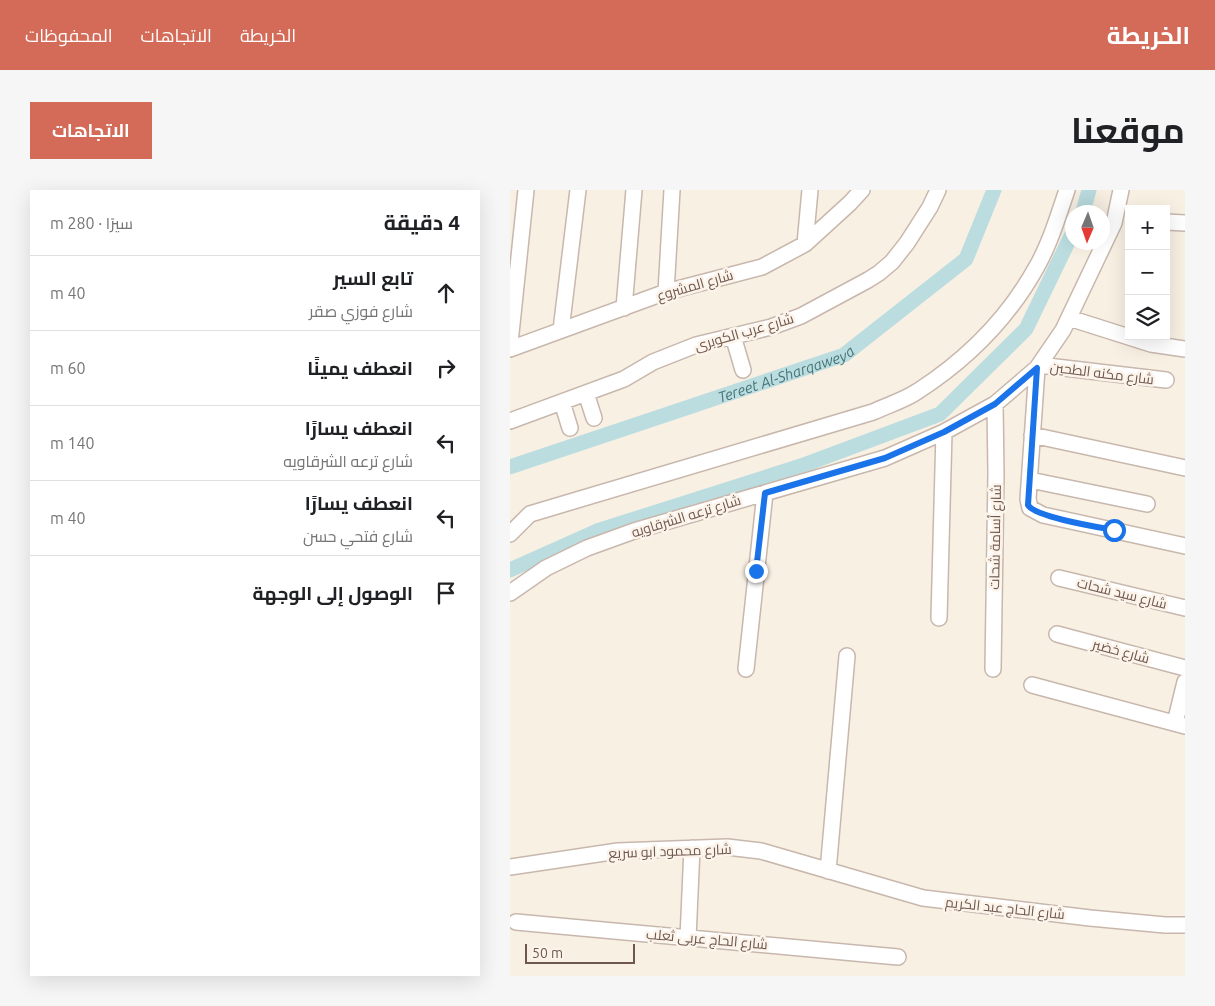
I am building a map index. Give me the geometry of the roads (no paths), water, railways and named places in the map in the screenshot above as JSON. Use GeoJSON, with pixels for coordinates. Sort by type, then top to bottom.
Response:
{"type":"FeatureCollection","features":[{"type":"Feature","properties":{"kind":"street"},"geometry":{"type":"LineString","coordinates":[[510,343],[526,190]]}},
{"type":"Feature","properties":{"kind":"street"},"geometry":{"type":"LineString","coordinates":[[561,330],[578,190]]}},
{"type":"Feature","properties":{"kind":"street"},"geometry":{"type":"LineString","coordinates":[[624,308],[634,190]]}},
{"type":"Feature","properties":{"kind":"street"},"geometry":{"type":"LineString","coordinates":[[666,292],[672,190]]}},
{"type":"Feature","properties":{"kind":"street"},"geometry":{"type":"LineString","coordinates":[[805,244],[810,190]]}},
{"type":"Feature","properties":{"kind":"street","name":"شارع المشروع"},"geometry":{"type":"LineString","coordinates":[[510,349],[666,292],[762,267],[805,244],[862,190]]}},
{"type":"Feature","properties":{"kind":"street","name":"شارع عرب الكوبرى"},"geometry":{"type":"LineString","coordinates":[[510,421],[624,379],[653,362],[679,351],[696,345],[771,327],[801,316],[880,273],[892,262],[907,243],[930,207],[938,190]]}},
{"type":"Feature","properties":{"kind":"street"},"geometry":{"type":"LineString","coordinates":[[510,518],[530,514],[873,412],[916,392],[949,369],[979,342],[1006,312],[1036,268],[1053,231],[1066,190]]}},
{"type":"Feature","properties":{"kind":"street","name":"شارع ترعه الشرقاويه"},"geometry":{"type":"LineString","coordinates":[[510,593],[546,568],[587,548],[634,532],[885,458],[944,432],[995,404],[1038,367],[1063,330],[1122,219],[1122,190]]}},
{"type":"Feature","properties":{"kind":"street"},"geometry":{"type":"LineString","coordinates":[[1170,222],[1185,223]]}},
{"type":"Feature","properties":{"kind":"street"},"geometry":{"type":"LineString","coordinates":[[1069,318],[1125,334]]}},
{"type":"Feature","properties":{"kind":"street"},"geometry":{"type":"LineString","coordinates":[[733,336],[743,370]]}},
{"type":"Feature","properties":{"kind":"street"},"geometry":{"type":"LineString","coordinates":[[1144,340],[1159,345],[1185,349]]}},
{"type":"Feature","properties":{"kind":"street"},"geometry":{"type":"LineString","coordinates":[[1038,367],[1028,505],[1032,510],[1043,515],[1185,546]]}},
{"type":"Feature","properties":{"kind":"street","name":"شارع مكنه الطحين"},"geometry":{"type":"LineString","coordinates":[[1038,367],[1166,380]]}},
{"type":"Feature","properties":{"kind":"street"},"geometry":{"type":"LineString","coordinates":[[586,393],[594,418]]}},
{"type":"Feature","properties":{"kind":"street"},"geometry":{"type":"LineString","coordinates":[[562,402],[570,428]]}},
{"type":"Feature","properties":{"kind":"street","name":"شارع أسامة شحات"},"geometry":{"type":"LineString","coordinates":[[993,669],[996,474],[995,404]]}},
{"type":"Feature","properties":{"kind":"street"},"geometry":{"type":"LineString","coordinates":[[939,618],[944,432]]}},
{"type":"Feature","properties":{"kind":"street"},"geometry":{"type":"LineString","coordinates":[[1032,435],[1185,468]]}},
{"type":"Feature","properties":{"kind":"street"},"geometry":{"type":"LineString","coordinates":[[1030,480],[1148,504]]}},
{"type":"Feature","properties":{"kind":"street"},"geometry":{"type":"LineString","coordinates":[[746,669],[765,493]]}},
{"type":"Feature","properties":{"kind":"street"},"geometry":{"type":"LineString","coordinates":[[510,534],[530,514]]}},
{"type":"Feature","properties":{"kind":"street","name":"شارع سيد شحات"},"geometry":{"type":"LineString","coordinates":[[1060,578],[1185,608]]}},
{"type":"Feature","properties":{"kind":"street","name":"شارع خضير"},"geometry":{"type":"LineString","coordinates":[[1057,634],[1185,668]]}},
{"type":"Feature","properties":{"kind":"street"},"geometry":{"type":"LineString","coordinates":[[828,871],[847,656]]}},
{"type":"Feature","properties":{"kind":"street"},"geometry":{"type":"LineString","coordinates":[[1032,685],[1180,724],[1185,682]]}},
{"type":"Feature","properties":{"kind":"street","name":"شارع محمود ابو سريع"},"geometry":{"type":"LineString","coordinates":[[510,867],[618,851],[727,847],[761,851],[828,871]]}},
{"type":"Feature","properties":{"kind":"street"},"geometry":{"type":"LineString","coordinates":[[688,938],[692,848]]}},
{"type":"Feature","properties":{"kind":"street","name":"شارع الحاج عبد الكريم"},"geometry":{"type":"LineString","coordinates":[[828,871],[901,893],[942,901],[1090,918],[1165,925],[1185,924]]}},
{"type":"Feature","properties":{"kind":"street","name":"شارع الحاج عربى ثعلب"},"geometry":{"type":"LineString","coordinates":[[516,922],[898,957]]}},
{"type":"Feature","properties":{"kind":"waterway","name":"Tereet Al-Sharqaweya"},"geometry":{"type":"LineString","coordinates":[[510,467],[844,355],[966,259],[994,190]]}},
{"type":"Feature","properties":{"kind":"waterway"},"geometry":{"type":"LineString","coordinates":[[1085,205],[1089,190]]}},
{"type":"Feature","properties":{"kind":"waterway"},"geometry":{"type":"LineString","coordinates":[[510,570],[597,531],[801,466],[940,414],[1026,329],[1065,248]]}}]}
